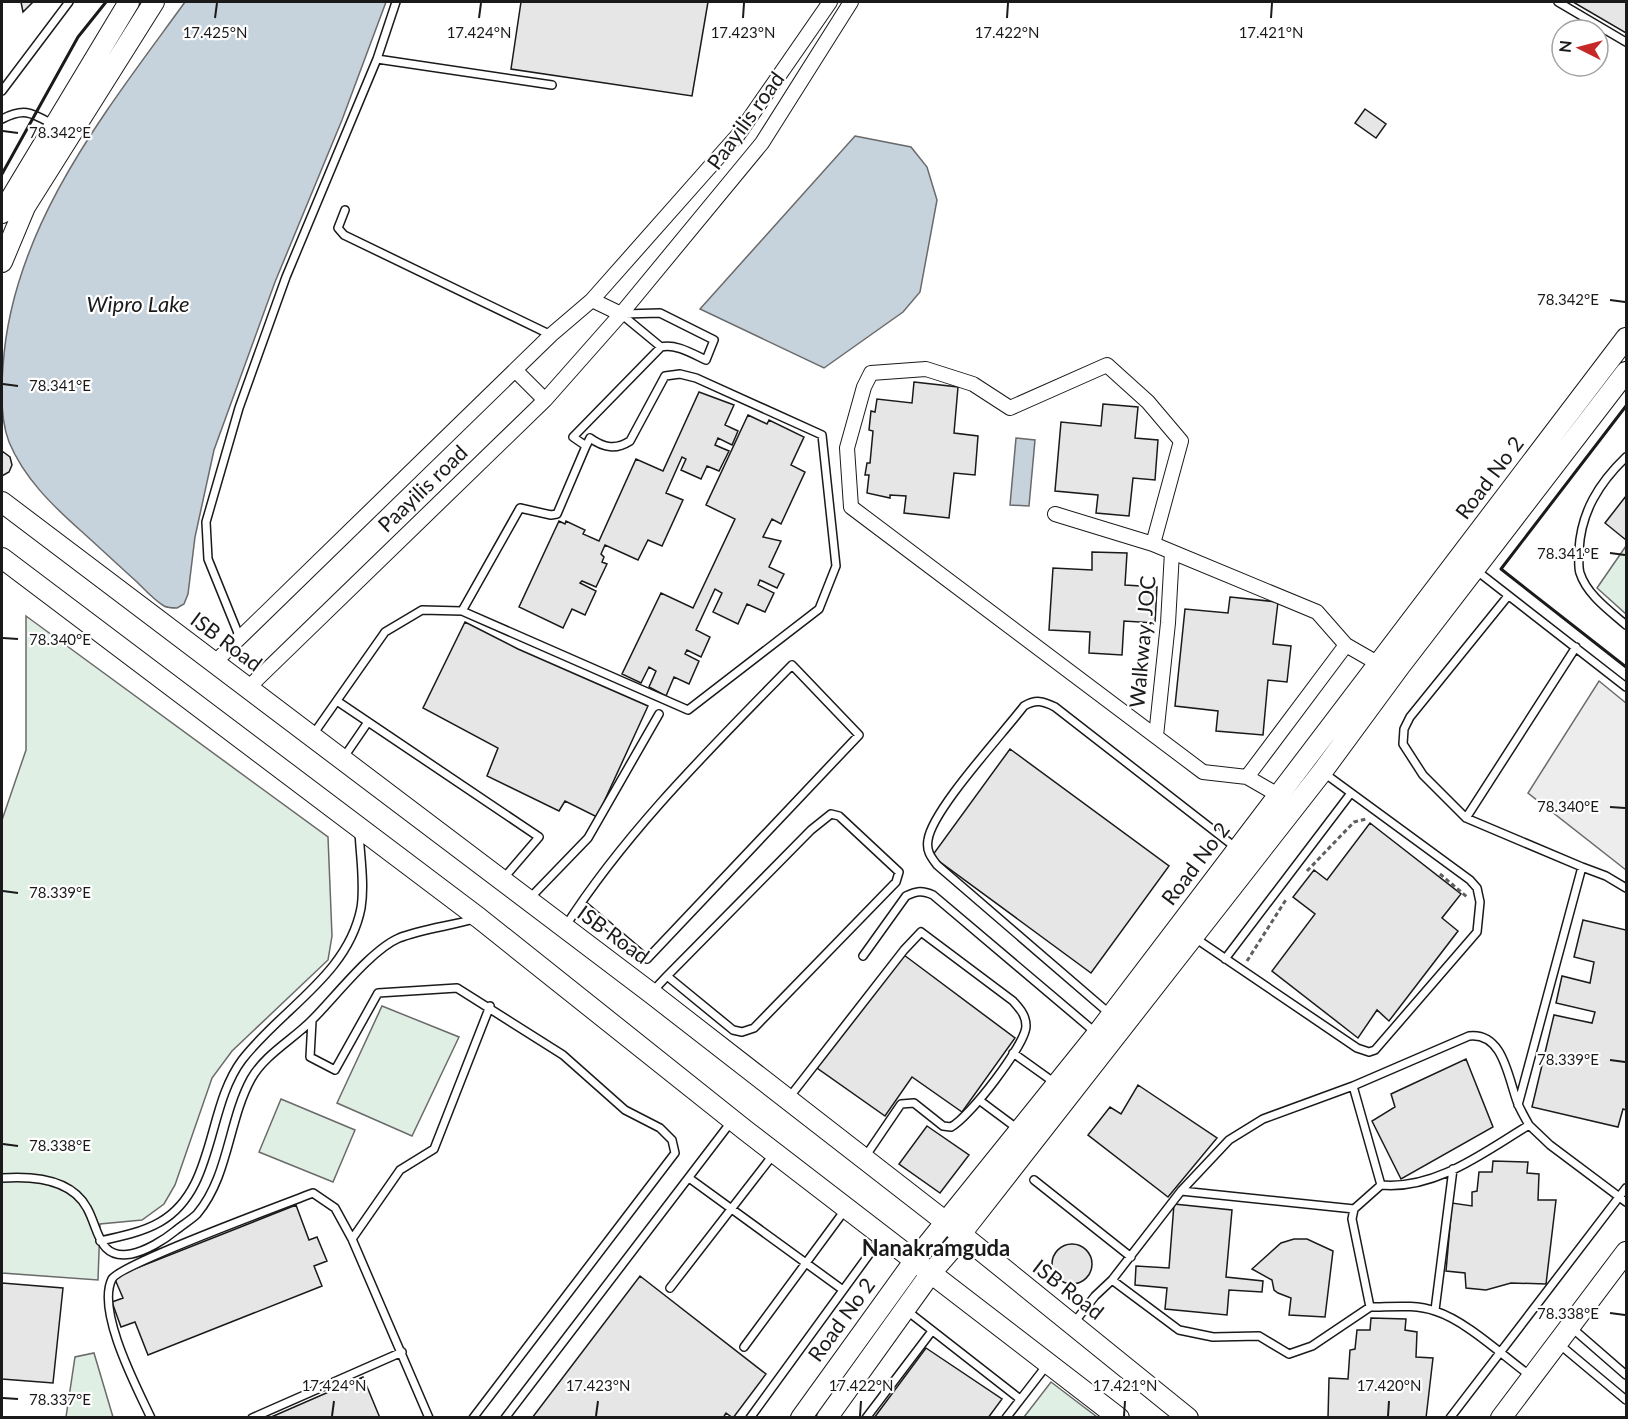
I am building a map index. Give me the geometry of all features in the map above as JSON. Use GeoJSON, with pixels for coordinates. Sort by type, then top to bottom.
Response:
{"type":"FeatureCollection","features":[{"type":"Feature","properties":{"kind":"main road"},"geometry":{"type":"LineString","coordinates":[[2,262],[25,207],[62,131],[129,2]]}},
{"type":"Feature","properties":{"kind":"main road"},"geometry":{"type":"LineString","coordinates":[[2,213],[154,2]]}},
{"type":"Feature","properties":{"kind":"main road","name":"Road No 2"},"geometry":{"type":"LineString","coordinates":[[801,1418],[915,1260],[1097,1034],[1626,338]]}},
{"type":"Feature","properties":{"kind":"main road","name":"Road No 2"},"geometry":{"type":"LineString","coordinates":[[827,1418],[931,1273],[962,1237],[967,1226],[1322,772],[1473,569],[1626,372]]}},
{"type":"Feature","properties":{"kind":"main road","name":"ISB Road"},"geometry":{"type":"LineString","coordinates":[[3,502],[215,662],[341,761],[651,993],[787,1101],[947,1223],[1188,1418]]}},
{"type":"Feature","properties":{"kind":"main road"},"geometry":{"type":"LineString","coordinates":[[2,558],[479,918],[775,1153],[1119,1418]]}},
{"type":"Feature","properties":{"kind":"main road"},"geometry":{"type":"LineString","coordinates":[[1501,1418],[1626,1252]]}},
{"type":"Feature","properties":{"kind":"street","name":"Paayilis road"},"geometry":{"type":"LineString","coordinates":[[215,662],[551,335],[592,300],[738,135],[831,2]]}},
{"type":"Feature","properties":{"kind":"street","name":"Paayilis road"},"geometry":{"type":"LineString","coordinates":[[248,688],[545,400],[621,314],[762,143],[851,2]]}},
{"type":"Feature","properties":{"kind":"street"},"geometry":{"type":"LineString","coordinates":[[592,300],[621,314]]}},
{"type":"Feature","properties":{"kind":"street"},"geometry":{"type":"LineString","coordinates":[[1153,544],[1181,441],[1148,402],[1107,365],[1010,408],[973,384],[926,369],[871,373],[864,387],[847,448],[851,507],[1203,772],[1247,777],[1278,795]]}},
{"type":"Feature","properties":{"kind":"street"},"geometry":{"type":"LineString","coordinates":[[516,371],[545,400]]}},
{"type":"Feature","properties":{"kind":"street"},"geometry":{"type":"LineString","coordinates":[[1055,514],[1153,544],[1317,612],[1346,645],[1379,664]]}},
{"type":"Feature","properties":{"kind":"street","name":"Walkway, JOC"},"geometry":{"type":"LineString","coordinates":[[1156,736],[1168,623],[1172,552]]}},
{"type":"Feature","properties":{"kind":"street"},"geometry":{"type":"LineString","coordinates":[[1247,777],[1346,645]]}},
{"type":"Feature","properties":{"kind":"lane"},"geometry":{"type":"LineString","coordinates":[[2,91],[69,2]]}},
{"type":"Feature","properties":{"kind":"lane"},"geometry":{"type":"LineString","coordinates":[[240,638],[208,559],[206,522],[239,408],[286,277],[377,59],[396,2]]}},
{"type":"Feature","properties":{"kind":"lane"},"geometry":{"type":"LineString","coordinates":[[1558,2],[1626,42]]}},
{"type":"Feature","properties":{"kind":"lane"},"geometry":{"type":"LineString","coordinates":[[377,59],[552,85]]}},
{"type":"Feature","properties":{"kind":"lane"},"geometry":{"type":"LineString","coordinates":[[2,118],[18,111],[35,114],[62,131]]}},
{"type":"Feature","properties":{"kind":"lane"},"geometry":{"type":"LineString","coordinates":[[345,210],[338,228],[344,235],[551,335]]}},
{"type":"Feature","properties":{"kind":"lane"},"geometry":{"type":"LineString","coordinates":[[586,446],[573,437],[661,347],[668,345],[706,360],[714,340],[660,313],[621,314]]}},
{"type":"Feature","properties":{"kind":"lane"},"geometry":{"type":"LineString","coordinates":[[621,314],[661,347]]}},
{"type":"Feature","properties":{"kind":"lane"},"geometry":{"type":"LineString","coordinates":[[311,738],[386,632],[422,610],[462,611],[688,710],[819,609],[836,566],[822,435],[696,378],[680,374],[665,376],[630,441],[621,447],[608,447],[590,438],[557,514],[550,515],[520,508],[462,611]]}},
{"type":"Feature","properties":{"kind":"lane"},"geometry":{"type":"LineString","coordinates":[[1626,457],[1601,484],[1592,500],[1581,527],[1579,554],[1579,572],[1588,589],[1626,625]]}},
{"type":"Feature","properties":{"kind":"lane"},"geometry":{"type":"LineString","coordinates":[[1473,569],[1626,687]]}},
{"type":"Feature","properties":{"kind":"lane"},"geometry":{"type":"LineString","coordinates":[[1508,596],[1410,717],[1404,729],[1403,744],[1423,775],[1466,818],[1606,876],[1626,888]]}},
{"type":"Feature","properties":{"kind":"lane"},"geometry":{"type":"LineString","coordinates":[[1466,818],[1576,647]]}},
{"type":"Feature","properties":{"kind":"lane"},"geometry":{"type":"LineString","coordinates":[[564,929],[581,903],[626,845],[675,789],[792,665],[859,735],[647,959],[581,903]]}},
{"type":"Feature","properties":{"kind":"lane"},"geometry":{"type":"LineString","coordinates":[[1110,1015],[937,865],[929,854],[927,843],[935,818],[1024,706],[1034,700],[1055,707],[1237,849]]}},
{"type":"Feature","properties":{"kind":"lane"},"geometry":{"type":"LineString","coordinates":[[337,701],[539,837],[501,881]]}},
{"type":"Feature","properties":{"kind":"lane"},"geometry":{"type":"LineString","coordinates":[[527,901],[588,838],[659,714]]}},
{"type":"Feature","properties":{"kind":"lane"},"geometry":{"type":"LineString","coordinates":[[341,761],[368,722]]}},
{"type":"Feature","properties":{"kind":"lane"},"geometry":{"type":"LineString","coordinates":[[1194,937],[1357,1048],[1369,1052],[1375,1050],[1477,932],[1480,902],[1477,888],[1322,772]]}},
{"type":"Feature","properties":{"kind":"lane"},"geometry":{"type":"LineString","coordinates":[[1225,959],[1351,793]]}},
{"type":"Feature","properties":{"kind":"lane"},"geometry":{"type":"LineString","coordinates":[[651,993],[667,976],[811,830],[831,814],[839,816],[899,872],[896,882],[754,1028],[742,1032],[733,1030],[667,976]]}},
{"type":"Feature","properties":{"kind":"lane"},"geometry":{"type":"LineString","coordinates":[[99,1241],[159,1223],[178,1209],[191,1192],[203,1162],[217,1110],[242,1059],[339,958],[356,929],[361,905],[358,828]]}},
{"type":"Feature","properties":{"kind":"lane"},"geometry":{"type":"LineString","coordinates":[[1518,1105],[1582,867]]}},
{"type":"Feature","properties":{"kind":"lane"},"geometry":{"type":"LineString","coordinates":[[862,956],[906,896],[917,891],[924,891],[933,895],[1097,1034]]}},
{"type":"Feature","properties":{"kind":"lane"},"geometry":{"type":"LineString","coordinates":[[2,1178],[28,1176],[55,1183],[72,1193],[87,1206],[99,1241],[106,1250],[117,1255],[132,1254],[168,1237],[196,1214],[214,1188],[252,1078],[266,1060],[312,1021],[388,944],[421,932],[479,918]]}},
{"type":"Feature","properties":{"kind":"lane"},"geometry":{"type":"LineString","coordinates":[[787,1101],[910,942],[921,932],[1021,1010],[1027,1024],[1026,1034],[966,1117],[951,1127],[943,1126],[914,1103],[901,1104],[863,1160]]}},
{"type":"Feature","properties":{"kind":"lane"},"geometry":{"type":"LineString","coordinates":[[312,1021],[310,1057],[335,1070],[378,993],[457,988],[490,1006],[563,1055],[625,1110],[660,1128],[672,1140],[675,1153],[473,1418]]}},
{"type":"Feature","properties":{"kind":"lane"},"geometry":{"type":"LineString","coordinates":[[678,1014],[692,998]]}},
{"type":"Feature","properties":{"kind":"lane"},"geometry":{"type":"LineString","coordinates":[[352,1239],[400,1170],[434,1149],[490,1006]]}},
{"type":"Feature","properties":{"kind":"lane"},"geometry":{"type":"LineString","coordinates":[[1073,1324],[1131,1257],[1181,1191],[1229,1140],[1263,1119],[1353,1086],[1469,1036],[1486,1037],[1500,1052],[1518,1105],[1529,1125],[1550,1145],[1623,1199]]}},
{"type":"Feature","properties":{"kind":"lane"},"geometry":{"type":"LineString","coordinates":[[1013,1053],[1057,1085]]}},
{"type":"Feature","properties":{"kind":"lane"},"geometry":{"type":"LineString","coordinates":[[1353,1086],[1381,1185]]}},
{"type":"Feature","properties":{"kind":"lane"},"geometry":{"type":"LineString","coordinates":[[979,1100],[1020,1131]]}},
{"type":"Feature","properties":{"kind":"lane"},"geometry":{"type":"LineString","coordinates":[[505,1418],[733,1119]]}},
{"type":"Feature","properties":{"kind":"lane"},"geometry":{"type":"LineString","coordinates":[[1370,1307],[1352,1219],[1354,1209],[1381,1185],[1401,1187],[1419,1183],[1453,1169],[1529,1125]]}},
{"type":"Feature","properties":{"kind":"lane"},"geometry":{"type":"LineString","coordinates":[[670,1288],[775,1153]]}},
{"type":"Feature","properties":{"kind":"lane"},"geometry":{"type":"LineString","coordinates":[[1435,1310],[1453,1169]]}},
{"type":"Feature","properties":{"kind":"lane"},"geometry":{"type":"LineString","coordinates":[[688,1178],[843,1290]]}},
{"type":"Feature","properties":{"kind":"lane"},"geometry":{"type":"LineString","coordinates":[[1034,1180],[1131,1257]]}},
{"type":"Feature","properties":{"kind":"lane"},"geometry":{"type":"LineString","coordinates":[[1450,1418],[1623,1199],[1626,1188]]}},
{"type":"Feature","properties":{"kind":"lane"},"geometry":{"type":"LineString","coordinates":[[1181,1191],[1354,1209]]}},
{"type":"Feature","properties":{"kind":"lane"},"geometry":{"type":"LineString","coordinates":[[150,1418],[134,1383],[110,1316],[110,1287],[116,1274],[184,1243],[313,1193],[335,1208],[352,1239],[376,1300],[402,1352],[429,1418]]}},
{"type":"Feature","properties":{"kind":"lane"},"geometry":{"type":"LineString","coordinates":[[744,1347],[847,1208]]}},
{"type":"Feature","properties":{"kind":"lane"},"geometry":{"type":"LineString","coordinates":[[750,1418],[884,1236]]}},
{"type":"Feature","properties":{"kind":"lane"},"geometry":{"type":"LineString","coordinates":[[1112,1280],[1179,1330],[1213,1337],[1259,1336],[1289,1354],[1312,1346],[1370,1307],[1402,1306],[1435,1310],[1469,1328],[1499,1354],[1532,1377]]}},
{"type":"Feature","properties":{"kind":"lane"},"geometry":{"type":"LineString","coordinates":[[904,1309],[1020,1399]]}},
{"type":"Feature","properties":{"kind":"lane"},"geometry":{"type":"LineString","coordinates":[[1570,1326],[1626,1375]]}},
{"type":"Feature","properties":{"kind":"lane"},"geometry":{"type":"LineString","coordinates":[[866,1418],[932,1331]]}},
{"type":"Feature","properties":{"kind":"lane"},"geometry":{"type":"LineString","coordinates":[[1557,1343],[1626,1400]]}},
{"type":"Feature","properties":{"kind":"lane"},"geometry":{"type":"LineString","coordinates":[[252,1418],[402,1352]]}},
{"type":"Feature","properties":{"kind":"lane"},"geometry":{"type":"LineString","coordinates":[[1006,1418],[1048,1363]]}},
{"type":"Feature","properties":{"kind":"path"},"geometry":{"type":"LineString","coordinates":[[1304,875],[1354,822],[1369,818]]}},
{"type":"Feature","properties":{"kind":"path"},"geometry":{"type":"LineString","coordinates":[[1433,868],[1468,899]]}},
{"type":"Feature","properties":{"kind":"path"},"geometry":{"type":"LineString","coordinates":[[1231,951],[1246,962],[1292,892]]}},
{"type":"Feature","properties":{"kind":"green space"},"geometry":{"type":"Polygon","coordinates":[[[1626,546],[1626,614],[1597,588],[1626,546]]]}},
{"type":"Feature","properties":{"kind":"green space"},"geometry":{"type":"Polygon","coordinates":[[[26,616],[328,837],[332,936],[328,960],[232,1051],[212,1078],[175,1185],[164,1204],[142,1220],[100,1224],[98,1280],[2,1273],[2,820],[26,750],[26,616]]]}},
{"type":"Feature","properties":{"kind":"green space"},"geometry":{"type":"Polygon","coordinates":[[[382,1006],[459,1037],[412,1136],[337,1103],[382,1006]]]}},
{"type":"Feature","properties":{"kind":"green space"},"geometry":{"type":"Polygon","coordinates":[[[281,1099],[355,1130],[333,1182],[259,1152],[281,1099]]]}},
{"type":"Feature","properties":{"kind":"green space"},"geometry":{"type":"Polygon","coordinates":[[[94,1353],[113,1417],[66,1417],[75,1357],[94,1353]]]}},
{"type":"Feature","properties":{"kind":"green space"},"geometry":{"type":"Polygon","coordinates":[[[1051,1382],[1097,1417],[1024,1417],[1051,1382]]]}},
{"type":"Feature","properties":{"kind":"shaded area"},"geometry":{"type":"Polygon","coordinates":[[[1599,681],[1626,703],[1626,870],[1528,793],[1599,681]]]}},
{"type":"Feature","properties":{"kind":"water","name":"Wipro Lake"},"geometry":{"type":"Polygon","coordinates":[[[185,2],[386,2],[342,120],[275,282],[214,450],[195,537],[188,594],[184,604],[177,608],[169,608],[153,598],[59,511],[31,479],[9,442],[4,424],[2,395],[3,366],[10,315],[24,265],[44,218],[95,128],[185,2]]]}},
{"type":"Feature","properties":{"kind":"water"},"geometry":{"type":"Polygon","coordinates":[[[855,136],[911,147],[927,167],[937,200],[920,292],[903,312],[824,368],[700,309],[855,136]]]}},
{"type":"Feature","properties":{"kind":"water"},"geometry":{"type":"Polygon","coordinates":[[[1016,438],[1035,440],[1029,506],[1010,505],[1016,438]]]}},
{"type":"Feature","properties":{"kind":"building"},"geometry":{"type":"Polygon","coordinates":[[[21,2],[33,2],[23,12],[21,2]]]}},
{"type":"Feature","properties":{"kind":"building"},"geometry":{"type":"Polygon","coordinates":[[[521,2],[708,2],[692,96],[511,69],[521,2]]]}},
{"type":"Feature","properties":{"kind":"building"},"geometry":{"type":"Polygon","coordinates":[[[1573,2],[1626,2],[1626,33],[1610,24],[1610,18],[1600,18],[1573,2]]]}},
{"type":"Feature","properties":{"kind":"building"},"geometry":{"type":"Polygon","coordinates":[[[1365,109],[1386,124],[1376,138],[1355,123],[1365,109]]]}},
{"type":"Feature","properties":{"kind":"building"},"geometry":{"type":"Polygon","coordinates":[[[914,382],[958,387],[954,433],[978,436],[975,475],[954,473],[949,518],[904,513],[906,496],[890,495],[890,498],[867,493],[869,475],[865,475],[867,463],[870,463],[873,431],[869,430],[871,411],[875,412],[877,399],[912,403],[914,382]]]}},
{"type":"Feature","properties":{"kind":"building"},"geometry":{"type":"Polygon","coordinates":[[[699,392],[734,405],[725,425],[738,431],[732,445],[718,438],[715,445],[729,451],[719,471],[707,466],[701,479],[681,470],[686,459],[682,457],[666,493],[683,500],[662,546],[648,540],[638,560],[605,545],[601,554],[604,557],[602,562],[607,564],[596,587],[582,581],[580,583],[596,591],[585,615],[572,609],[563,628],[519,607],[559,521],[565,524],[566,521],[585,530],[583,534],[599,541],[636,459],[663,471],[699,392]]]}},
{"type":"Feature","properties":{"kind":"building"},"geometry":{"type":"Polygon","coordinates":[[[1103,404],[1138,407],[1135,438],[1158,440],[1155,480],[1133,478],[1129,516],[1096,513],[1098,495],[1055,491],[1061,422],[1101,426],[1103,404]]]}},
{"type":"Feature","properties":{"kind":"building"},"geometry":{"type":"Polygon","coordinates":[[[748,415],[767,424],[769,420],[804,437],[791,465],[805,472],[781,524],[772,519],[763,537],[781,541],[769,567],[784,574],[777,588],[760,580],[758,585],[774,593],[765,612],[747,604],[738,624],[713,612],[722,593],[715,589],[696,630],[710,637],[701,657],[687,650],[685,654],[699,661],[689,684],[674,677],[666,696],[649,687],[656,671],[649,667],[641,683],[622,674],[661,593],[693,608],[735,519],[706,505],[748,415]]]}},
{"type":"Feature","properties":{"kind":"building"},"geometry":{"type":"Polygon","coordinates":[[[2,451],[10,457],[12,465],[9,472],[2,476],[2,451]]]}},
{"type":"Feature","properties":{"kind":"building"},"geometry":{"type":"Polygon","coordinates":[[[1626,496],[1626,540],[1605,523],[1626,496]]]}},
{"type":"Feature","properties":{"kind":"building"},"geometry":{"type":"Polygon","coordinates":[[[1092,552],[1127,553],[1125,585],[1157,587],[1155,623],[1124,621],[1122,655],[1089,653],[1090,632],[1049,630],[1053,568],[1092,570],[1092,552]]]}},
{"type":"Feature","properties":{"kind":"building"},"geometry":{"type":"Polygon","coordinates":[[[1230,597],[1278,602],[1273,644],[1291,646],[1287,682],[1268,680],[1263,735],[1216,731],[1218,711],[1175,706],[1185,609],[1228,613],[1230,597]]]}},
{"type":"Feature","properties":{"kind":"building"},"geometry":{"type":"Polygon","coordinates":[[[465,622],[518,649],[648,706],[597,817],[565,801],[559,811],[487,776],[498,748],[423,708],[465,622]]]}},
{"type":"Feature","properties":{"kind":"building"},"geometry":{"type":"Polygon","coordinates":[[[1010,749],[1169,866],[1091,973],[932,856],[1010,749]]]}},
{"type":"Feature","properties":{"kind":"building"},"geometry":{"type":"Polygon","coordinates":[[[1370,823],[1461,894],[1442,918],[1458,931],[1389,1021],[1377,1010],[1358,1038],[1272,971],[1315,914],[1293,897],[1314,870],[1327,880],[1370,823]]]}},
{"type":"Feature","properties":{"kind":"building"},"geometry":{"type":"Polygon","coordinates":[[[1583,920],[1626,930],[1626,1110],[1623,1109],[1618,1127],[1532,1107],[1554,1015],[1592,1023],[1595,1012],[1556,1003],[1562,976],[1590,983],[1594,962],[1574,957],[1583,920]]]}},
{"type":"Feature","properties":{"kind":"building"},"geometry":{"type":"Polygon","coordinates":[[[904,955],[1015,1038],[962,1112],[912,1077],[885,1116],[817,1068],[904,955]]]}},
{"type":"Feature","properties":{"kind":"building"},"geometry":{"type":"Polygon","coordinates":[[[1466,1059],[1493,1127],[1401,1179],[1372,1121],[1395,1107],[1391,1094],[1466,1059]]]}},
{"type":"Feature","properties":{"kind":"building"},"geometry":{"type":"Polygon","coordinates":[[[1138,1085],[1217,1138],[1168,1197],[1088,1135],[1110,1107],[1121,1114],[1138,1085]]]}},
{"type":"Feature","properties":{"kind":"building"},"geometry":{"type":"Polygon","coordinates":[[[927,1126],[969,1155],[940,1193],[899,1164],[927,1126]]]}},
{"type":"Feature","properties":{"kind":"building"},"geometry":{"type":"Polygon","coordinates":[[[1493,1161],[1528,1162],[1527,1173],[1539,1174],[1538,1200],[1556,1200],[1546,1284],[1511,1283],[1486,1290],[1466,1288],[1465,1273],[1446,1271],[1452,1203],[1472,1206],[1472,1192],[1477,1191],[1479,1172],[1492,1172],[1493,1161]]]}},
{"type":"Feature","properties":{"kind":"building"},"geometry":{"type":"Polygon","coordinates":[[[1174,1204],[1232,1210],[1226,1277],[1263,1281],[1262,1292],[1229,1290],[1227,1315],[1165,1309],[1167,1288],[1135,1285],[1136,1266],[1169,1268],[1174,1204]]]}},
{"type":"Feature","properties":{"kind":"building"},"geometry":{"type":"Polygon","coordinates":[[[296,1205],[309,1240],[317,1237],[327,1261],[314,1266],[322,1286],[148,1355],[135,1322],[121,1327],[112,1302],[123,1298],[114,1277],[296,1205]]]}},
{"type":"Feature","properties":{"kind":"building"},"geometry":{"type":"Polygon","coordinates":[[[1294,1239],[1307,1239],[1333,1251],[1325,1317],[1289,1315],[1291,1298],[1278,1293],[1274,1290],[1272,1280],[1252,1269],[1281,1243],[1294,1239]]]}},
{"type":"Feature","properties":{"kind":"building"},"geometry":{"type":"Polygon","coordinates":[[[1072,1244],[1086,1250],[1092,1264],[1086,1278],[1072,1284],[1058,1278],[1052,1264],[1058,1250],[1072,1244]]]}},
{"type":"Feature","properties":{"kind":"building"},"geometry":{"type":"Polygon","coordinates":[[[640,1276],[766,1374],[733,1418],[726,1413],[723,1418],[532,1418],[640,1276]]]}},
{"type":"Feature","properties":{"kind":"building"},"geometry":{"type":"Polygon","coordinates":[[[2,1283],[63,1288],[53,1383],[2,1379],[2,1283]]]}},
{"type":"Feature","properties":{"kind":"building"},"geometry":{"type":"Polygon","coordinates":[[[1371,1318],[1406,1319],[1405,1330],[1417,1332],[1416,1357],[1433,1358],[1426,1418],[1328,1418],[1329,1378],[1348,1379],[1350,1350],[1355,1349],[1357,1330],[1370,1330],[1371,1318]]]}},
{"type":"Feature","properties":{"kind":"building"},"geometry":{"type":"Polygon","coordinates":[[[926,1348],[1002,1399],[988,1418],[874,1418],[926,1348]]]}},
{"type":"Feature","properties":{"kind":"building"},"geometry":{"type":"Polygon","coordinates":[[[363,1377],[380,1418],[269,1418],[363,1377]]]}},
{"type":"Feature","properties":{"kind":"wall"},"geometry":{"type":"LineString","coordinates":[[2,174],[78,37],[106,2]]}},
{"type":"Feature","properties":{"kind":"wall"},"geometry":{"type":"LineString","coordinates":[[1626,406],[1501,569],[1626,667]]}},
{"type":"Feature","properties":{"kind":"district","name":"Nanakramguda"},"geometry":{"type":"Point","coordinates":[936,1248]}}]}
